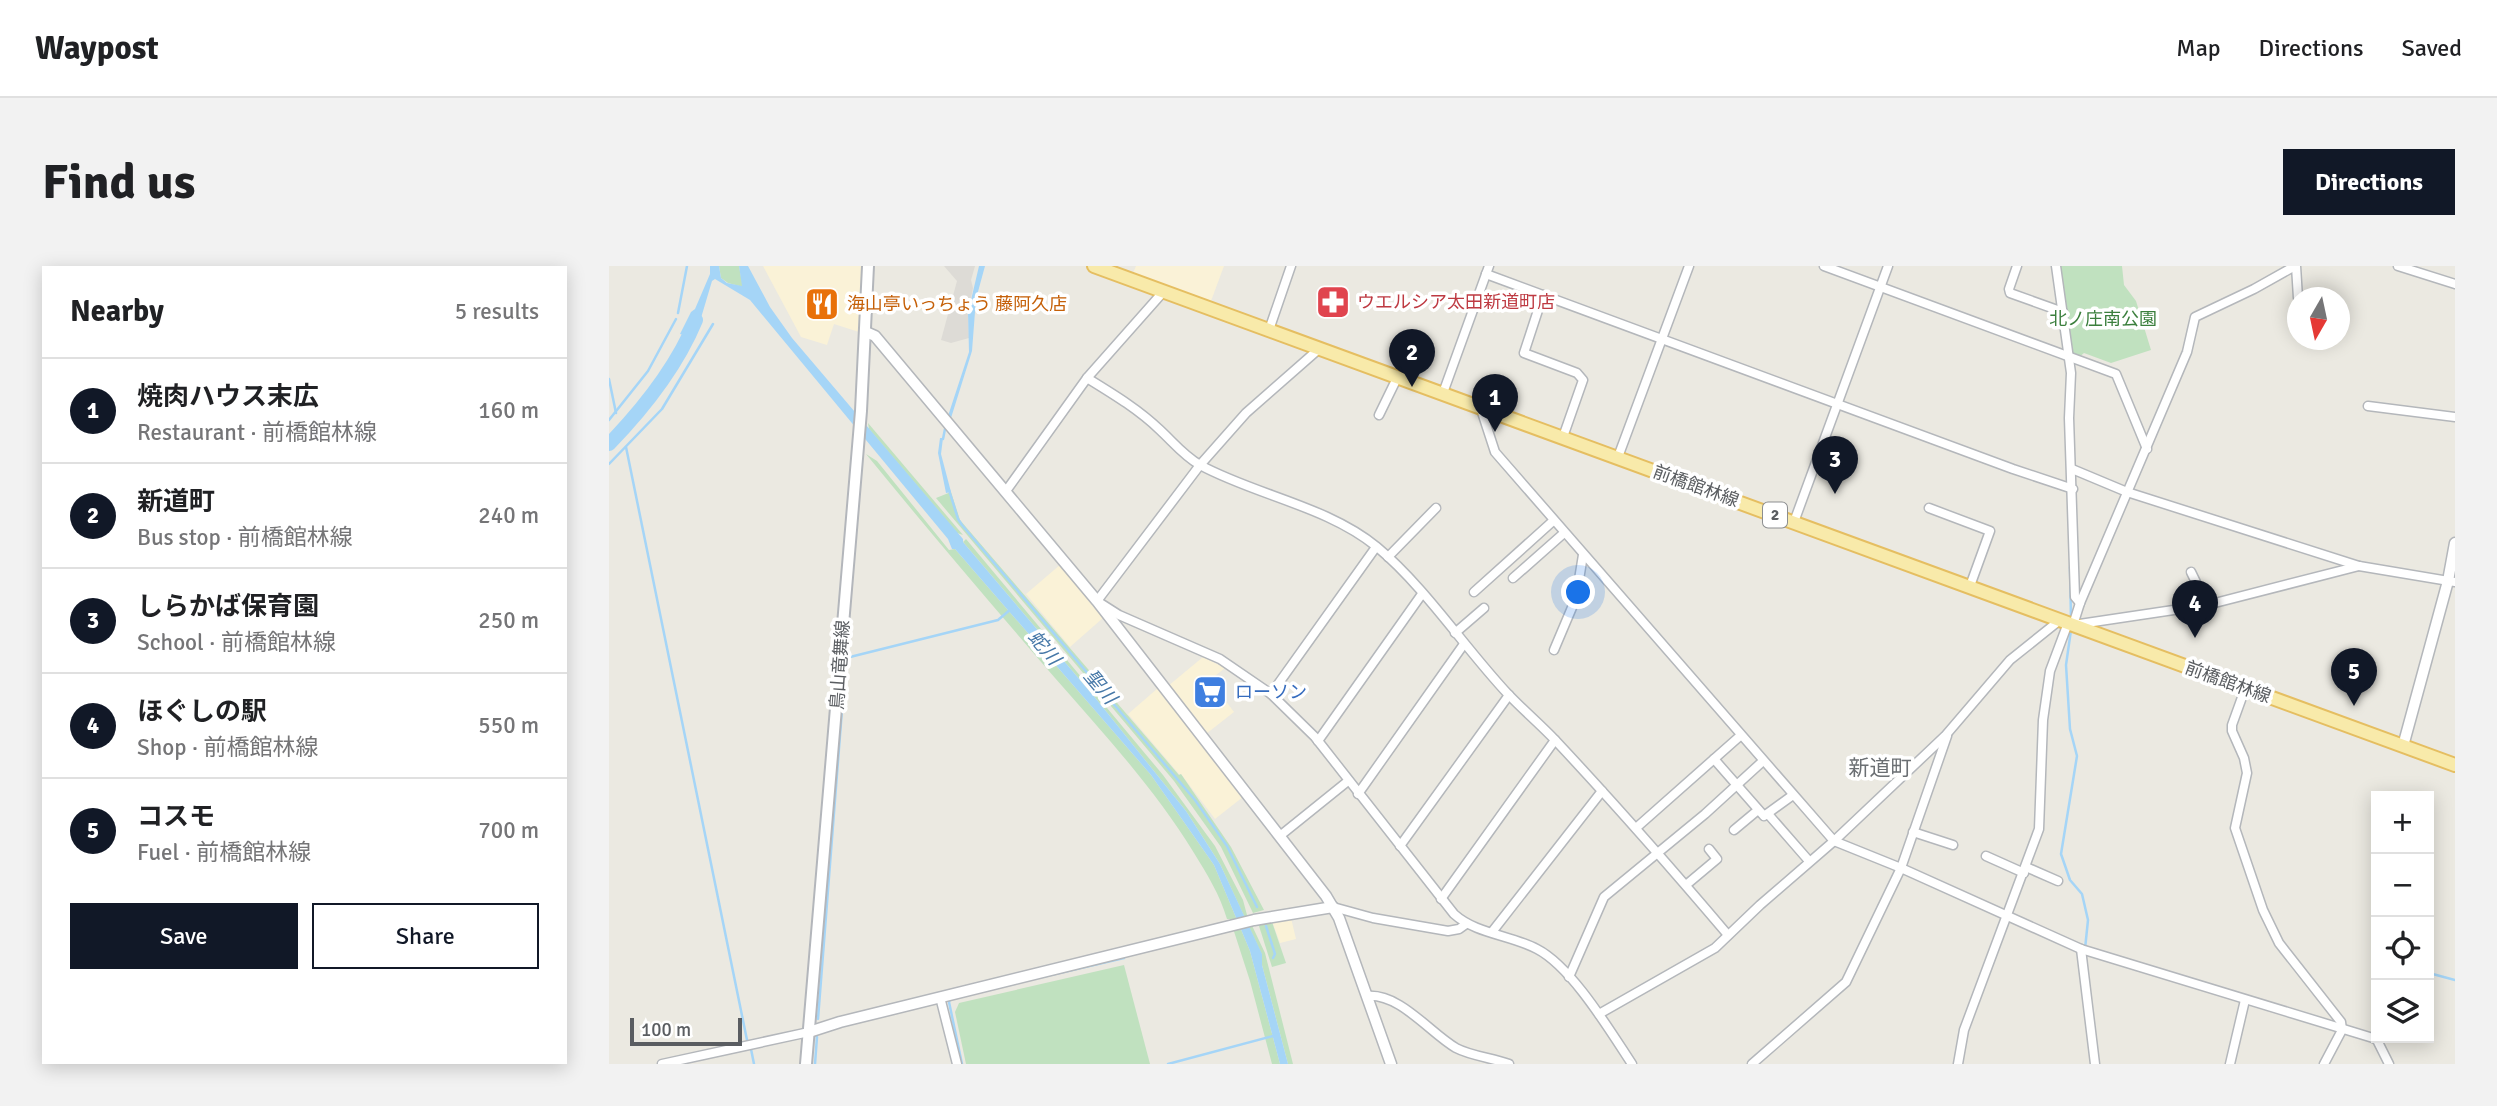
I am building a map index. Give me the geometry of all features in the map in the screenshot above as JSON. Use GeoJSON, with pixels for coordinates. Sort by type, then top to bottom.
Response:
{"type":"FeatureCollection","features":[{"type":"Feature","properties":{"kind":"main road","name":"鳥山竜舞線"},"geometry":{"type":"LineString","coordinates":[[806,1064],[860,413],[869,266]]}},
{"type":"Feature","properties":{"kind":"main road","name":"前橋館林線"},"geometry":{"type":"LineString","coordinates":[[1094,266],[2455,765]]}},
{"type":"Feature","properties":{"kind":"street"},"geometry":{"type":"LineString","coordinates":[[1269,330],[1291,266]]}},
{"type":"Feature","properties":{"kind":"street"},"geometry":{"type":"LineString","coordinates":[[1618,457],[1689,266]]}},
{"type":"Feature","properties":{"kind":"street"},"geometry":{"type":"LineString","coordinates":[[1824,266],[2116,374],[2147,449]]}},
{"type":"Feature","properties":{"kind":"street"},"geometry":{"type":"LineString","coordinates":[[1794,522],[1888,266]]}},
{"type":"Feature","properties":{"kind":"street"},"geometry":{"type":"LineString","coordinates":[[2017,266],[2010,293],[2063,312]]}},
{"type":"Feature","properties":{"kind":"street"},"geometry":{"type":"LineString","coordinates":[[2056,266],[2071,373],[2069,418],[2075,597],[2080,603]]}},
{"type":"Feature","properties":{"kind":"street"},"geometry":{"type":"LineString","coordinates":[[1958,1064],[1964,1030],[2039,829],[2043,720],[2050,671],[2067,623],[2080,603],[2187,352],[2195,317],[2296,266],[2297,287]]}},
{"type":"Feature","properties":{"kind":"street"},"geometry":{"type":"LineString","coordinates":[[2398,266],[2455,284]]}},
{"type":"Feature","properties":{"kind":"street"},"geometry":{"type":"LineString","coordinates":[[1443,393],[1487,270],[1543,295],[2073,489]]}},
{"type":"Feature","properties":{"kind":"street"},"geometry":{"type":"LineString","coordinates":[[1006,491],[1087,378],[1164,291]]}},
{"type":"Feature","properties":{"kind":"street"},"geometry":{"type":"LineString","coordinates":[[1543,295],[1524,353],[1577,373],[1583,380],[1563,437]]}},
{"type":"Feature","properties":{"kind":"street"},"geometry":{"type":"LineString","coordinates":[[866,332],[875,336],[1097,601],[1281,835],[1333,907],[1391,1064]]}},
{"type":"Feature","properties":{"kind":"street"},"geometry":{"type":"LineString","coordinates":[[1097,601],[1200,465],[1246,413],[1320,348]]}},
{"type":"Feature","properties":{"kind":"street"},"geometry":{"type":"LineString","coordinates":[[1379,415],[1398,376]]}},
{"type":"Feature","properties":{"kind":"street"},"geometry":{"type":"LineString","coordinates":[[1087,378],[1134,408],[1161,430],[1178,449],[1200,465],[1355,532],[1388,557],[1509,695],[1555,740],[1659,853],[1728,935]]}},
{"type":"Feature","properties":{"kind":"street"},"geometry":{"type":"LineString","coordinates":[[1480,406],[1495,452],[1834,841],[1901,867],[2081,949],[2377,1040],[2389,1064]]}},
{"type":"Feature","properties":{"kind":"street"},"geometry":{"type":"LineString","coordinates":[[2368,406],[2455,417]]}},
{"type":"Feature","properties":{"kind":"street"},"geometry":{"type":"LineString","coordinates":[[2072,468],[2127,492],[2359,566],[2451,582]]}},
{"type":"Feature","properties":{"kind":"street"},"geometry":{"type":"LineString","coordinates":[[1388,557],[1436,508]]}},
{"type":"Feature","properties":{"kind":"street"},"geometry":{"type":"LineString","coordinates":[[1929,508],[1990,531],[1970,586]]}},
{"type":"Feature","properties":{"kind":"street"},"geometry":{"type":"LineString","coordinates":[[1474,592],[1553,521]]}},
{"type":"Feature","properties":{"kind":"street"},"geometry":{"type":"LineString","coordinates":[[1513,578],[1564,533]]}},
{"type":"Feature","properties":{"kind":"street"},"geometry":{"type":"LineString","coordinates":[[2403,746],[2451,582],[2455,543]]}},
{"type":"Feature","properties":{"kind":"street"},"geometry":{"type":"LineString","coordinates":[[1271,694],[1376,547]]}},
{"type":"Feature","properties":{"kind":"street"},"geometry":{"type":"LineString","coordinates":[[1554,650],[1576,598],[1583,555]]}},
{"type":"Feature","properties":{"kind":"street"},"geometry":{"type":"LineString","coordinates":[[1599,1014],[1715,948],[1948,733],[2010,660],[2067,623],[2207,606],[2359,566]]}},
{"type":"Feature","properties":{"kind":"street"},"geometry":{"type":"LineString","coordinates":[[2191,572],[2207,606]]}},
{"type":"Feature","properties":{"kind":"street"},"geometry":{"type":"LineString","coordinates":[[1318,741],[1422,594]]}},
{"type":"Feature","properties":{"kind":"street"},"geometry":{"type":"LineString","coordinates":[[1097,601],[1119,615],[1220,659],[1271,694],[1318,741],[1454,914],[1466,924],[1541,950],[1569,977],[1599,1014],[1632,1064]]}},
{"type":"Feature","properties":{"kind":"street"},"geometry":{"type":"LineString","coordinates":[[1455,633],[1484,608]]}},
{"type":"Feature","properties":{"kind":"street"},"geometry":{"type":"LineString","coordinates":[[1357,794],[1464,644]]}},
{"type":"Feature","properties":{"kind":"street"},"geometry":{"type":"LineString","coordinates":[[2245,689],[2232,725],[2247,773],[2235,828],[2263,910],[2279,943],[2341,1022],[2342,1030],[2324,1064]]}},
{"type":"Feature","properties":{"kind":"street"},"geometry":{"type":"LineString","coordinates":[[1400,846],[1509,695]]}},
{"type":"Feature","properties":{"kind":"street"},"geometry":{"type":"LineString","coordinates":[[1752,1064],[1846,982],[1901,867],[1948,733]]}},
{"type":"Feature","properties":{"kind":"street"},"geometry":{"type":"LineString","coordinates":[[1636,828],[1740,736]]}},
{"type":"Feature","properties":{"kind":"street"},"geometry":{"type":"LineString","coordinates":[[1441,899],[1555,740]]}},
{"type":"Feature","properties":{"kind":"street"},"geometry":{"type":"LineString","coordinates":[[1714,759],[1764,816],[1793,795]]}},
{"type":"Feature","properties":{"kind":"street"},"geometry":{"type":"LineString","coordinates":[[1569,977],[1604,897],[1659,853],[1763,761]]}},
{"type":"Feature","properties":{"kind":"street"},"geometry":{"type":"LineString","coordinates":[[1281,835],[1348,781]]}},
{"type":"Feature","properties":{"kind":"street"},"geometry":{"type":"LineString","coordinates":[[1492,932],[1602,791]]}},
{"type":"Feature","properties":{"kind":"street"},"geometry":{"type":"LineString","coordinates":[[1734,830],[1758,810]]}},
{"type":"Feature","properties":{"kind":"street"},"geometry":{"type":"LineString","coordinates":[[1768,814],[1809,861]]}},
{"type":"Feature","properties":{"kind":"street"},"geometry":{"type":"LineString","coordinates":[[1913,832],[1953,845]]}},
{"type":"Feature","properties":{"kind":"street"},"geometry":{"type":"LineString","coordinates":[[1686,886],[1717,859],[1709,849]]}},
{"type":"Feature","properties":{"kind":"street"},"geometry":{"type":"LineString","coordinates":[[1986,856],[2059,881]]}},
{"type":"Feature","properties":{"kind":"street"},"geometry":{"type":"LineString","coordinates":[[662,1064],[809,1032],[839,1022],[1252,921],[1333,907],[1373,918],[1448,931],[1459,929],[1466,924]]}},
{"type":"Feature","properties":{"kind":"street"},"geometry":{"type":"LineString","coordinates":[[2081,949],[2095,1064]]}},
{"type":"Feature","properties":{"kind":"street"},"geometry":{"type":"LineString","coordinates":[[1367,996],[1374,995],[1408,1011],[1457,1049],[1509,1064]]}},
{"type":"Feature","properties":{"kind":"street"},"geometry":{"type":"LineString","coordinates":[[940,997],[957,1064]]}},
{"type":"Feature","properties":{"kind":"street"},"geometry":{"type":"LineString","coordinates":[[2230,1064],[2245,1000]]}},
{"type":"Feature","properties":{"kind":"shaded area","name":"海山亭いっちょう 藤阿久店"},"geometry":{"type":"Polygon","coordinates":[[[763,266],[862,266],[859,332],[834,324],[827,345],[801,337],[763,266]]]}},
{"type":"Feature","properties":{"kind":"shaded area"},"geometry":{"type":"Polygon","coordinates":[[[944,266],[975,266],[968,313],[969,338],[951,343],[941,340],[957,281],[944,266]]]}},
{"type":"Feature","properties":{"kind":"shaded area"},"geometry":{"type":"Polygon","coordinates":[[[1136,266],[1224,266],[1211,301],[1133,273],[1136,266]]]}},
{"type":"Feature","properties":{"kind":"shaded area"},"geometry":{"type":"Polygon","coordinates":[[[1061,564],[1103,618],[1070,647],[1026,594],[1061,564]]]}},
{"type":"Feature","properties":{"kind":"shaded area","name":"ローソン"},"geometry":{"type":"Polygon","coordinates":[[[1203,657],[1225,668],[1210,680],[1234,712],[1206,734],[1168,686],[1203,657]]]}},
{"type":"Feature","properties":{"kind":"shaded area"},"geometry":{"type":"Polygon","coordinates":[[[1158,688],[1243,797],[1215,819],[1181,774],[1128,714],[1158,688]]]}},
{"type":"Feature","properties":{"kind":"shaded area"},"geometry":{"type":"Polygon","coordinates":[[[1291,918],[1296,939],[1280,943],[1272,921],[1291,918]]]}},
{"type":"Feature","properties":{"kind":"green space"},"geometry":{"type":"Polygon","coordinates":[[[719,266],[739,266],[743,287],[721,278],[719,266]]]}},
{"type":"Feature","properties":{"kind":"green space","name":"北ノ庄南公園"},"geometry":{"type":"Polygon","coordinates":[[[2059,266],[2122,266],[2124,285],[2136,301],[2151,350],[2111,363],[2084,353],[2078,358],[2071,354],[2059,266]]]}},
{"type":"Feature","properties":{"kind":"green space"},"geometry":{"type":"Polygon","coordinates":[[[868,423],[963,535],[957,533],[869,429],[868,423]]]}},
{"type":"Feature","properties":{"kind":"green space"},"geometry":{"type":"Polygon","coordinates":[[[866,454],[877,461],[949,550],[955,549],[1151,775],[1214,865],[1250,951],[1280,1064],[1272,1064],[1230,919],[1227,919],[1213,885],[1179,829],[1128,762],[983,595],[866,454]]]}},
{"type":"Feature","properties":{"kind":"green space"},"geometry":{"type":"Polygon","coordinates":[[[951,492],[960,520],[1179,775],[1181,774],[1231,847],[1264,910],[1253,913],[1221,847],[1174,781],[936,498],[951,492]]]}},
{"type":"Feature","properties":{"kind":"green space"},"geometry":{"type":"Polygon","coordinates":[[[966,539],[1163,775],[1215,846],[1243,900],[1265,953],[1293,1064],[1288,1064],[1262,965],[1262,955],[1220,864],[1186,811],[1097,700],[963,542],[966,539]]]}},
{"type":"Feature","properties":{"kind":"green space"},"geometry":{"type":"Polygon","coordinates":[[[1260,922],[1272,922],[1286,963],[1272,967],[1260,922]]]}},
{"type":"Feature","properties":{"kind":"green space"},"geometry":{"type":"Polygon","coordinates":[[[1124,965],[1150,1064],[966,1064],[955,1012],[959,1003],[1124,965]]]}},
{"type":"Feature","properties":{"kind":"water","name":"蛇川"},"geometry":{"type":"Polygon","coordinates":[[[710,266],[719,266],[721,278],[727,283],[742,286],[739,266],[748,266],[770,307],[792,338],[963,539],[1186,811],[1220,864],[1262,954],[1262,965],[1288,1064],[1280,1064],[1250,951],[1214,865],[1151,775],[955,549],[952,549],[948,539],[750,300],[715,279],[692,337],[680,334],[695,309],[710,274],[710,266]]]}},
{"type":"Feature","properties":{"kind":"water"},"geometry":{"type":"Polygon","coordinates":[[[979,266],[985,266],[976,299],[972,351],[951,418],[948,416],[969,352],[968,313],[979,266]]]}},
{"type":"Feature","properties":{"kind":"water"},"geometry":{"type":"Polygon","coordinates":[[[940,438],[943,438],[941,454],[951,492],[946,493],[938,453],[940,438]]]}},
{"type":"Feature","properties":{"kind":"waterway"},"geometry":{"type":"LineString","coordinates":[[678,313],[687,266]]}},
{"type":"Feature","properties":{"kind":"waterway"},"geometry":{"type":"LineString","coordinates":[[609,420],[648,371],[676,319]]}},
{"type":"Feature","properties":{"kind":"waterway"},"geometry":{"type":"LineString","coordinates":[[609,444],[659,386],[696,320]]}},
{"type":"Feature","properties":{"kind":"waterway"},"geometry":{"type":"LineString","coordinates":[[609,464],[662,409],[713,324]]}},
{"type":"Feature","properties":{"kind":"waterway"},"geometry":{"type":"LineString","coordinates":[[609,379],[616,413]]}},
{"type":"Feature","properties":{"kind":"waterway","name":"聖川"},"geometry":{"type":"LineString","coordinates":[[943,439],[945,429]]}},
{"type":"Feature","properties":{"kind":"waterway"},"geometry":{"type":"LineString","coordinates":[[626,447],[747,1040]]}},
{"type":"Feature","properties":{"kind":"waterway","name":"聖川"},"geometry":{"type":"LineString","coordinates":[[949,490],[962,525],[1195,800],[1227,846],[1257,907]]}},
{"type":"Feature","properties":{"kind":"waterway"},"geometry":{"type":"LineString","coordinates":[[2070,567],[2071,620]]}},
{"type":"Feature","properties":{"kind":"waterway"},"geometry":{"type":"LineString","coordinates":[[818,1019],[846,658],[998,620],[1011,609]]}},
{"type":"Feature","properties":{"kind":"waterway"},"geometry":{"type":"LineString","coordinates":[[2071,630],[2066,665],[2070,729],[2077,756],[2061,854],[2070,880],[2082,894],[2088,920],[2085,949]]}},
{"type":"Feature","properties":{"kind":"waterway","name":"聖川"},"geometry":{"type":"LineString","coordinates":[[1266,926],[1275,954],[1273,958]]}},
{"type":"Feature","properties":{"kind":"waterway"},"geometry":{"type":"LineString","coordinates":[[1042,977],[1124,958]]}},
{"type":"Feature","properties":{"kind":"waterway"},"geometry":{"type":"LineString","coordinates":[[2434,974],[2455,980]]}},
{"type":"Feature","properties":{"kind":"waterway"},"geometry":{"type":"LineString","coordinates":[[950,999],[962,1064]]}},
{"type":"Feature","properties":{"kind":"waterway"},"geometry":{"type":"LineString","coordinates":[[1168,1064],[1273,1036]]}},
{"type":"Feature","properties":{"kind":"waterway"},"geometry":{"type":"LineString","coordinates":[[815,1064],[817,1037]]}},
{"type":"Feature","properties":{"kind":"waterway"},"geometry":{"type":"LineString","coordinates":[[751,1049],[754,1064]]}},
{"type":"Feature","properties":{"kind":"place","name":"ウエルシア太田新道町店"},"geometry":{"type":"Point","coordinates":[1333,302]}},
{"type":"Feature","properties":{"kind":"place","name":"海山亭いっちょう 藤阿久店"},"geometry":{"type":"Point","coordinates":[822,304]}},
{"type":"Feature","properties":{"kind":"place","name":"新道町"},"geometry":{"type":"Point","coordinates":[1412,387]}},
{"type":"Feature","properties":{"kind":"place","name":"焼肉ハウス末広"},"geometry":{"type":"Point","coordinates":[1495,432]}},
{"type":"Feature","properties":{"kind":"place","name":"しらかば保育園"},"geometry":{"type":"Point","coordinates":[1835,494]}},
{"type":"Feature","properties":{"kind":"place","name":"ほぐしの駅"},"geometry":{"type":"Point","coordinates":[2195,638]}},
{"type":"Feature","properties":{"kind":"place","name":"ローソン"},"geometry":{"type":"Point","coordinates":[1210,692]}},
{"type":"Feature","properties":{"kind":"place","name":"コスモ"},"geometry":{"type":"Point","coordinates":[2354,706]}},
{"type":"Feature","properties":{"kind":"district","name":"新道町"},"geometry":{"type":"Point","coordinates":[1880,768]}}]}
